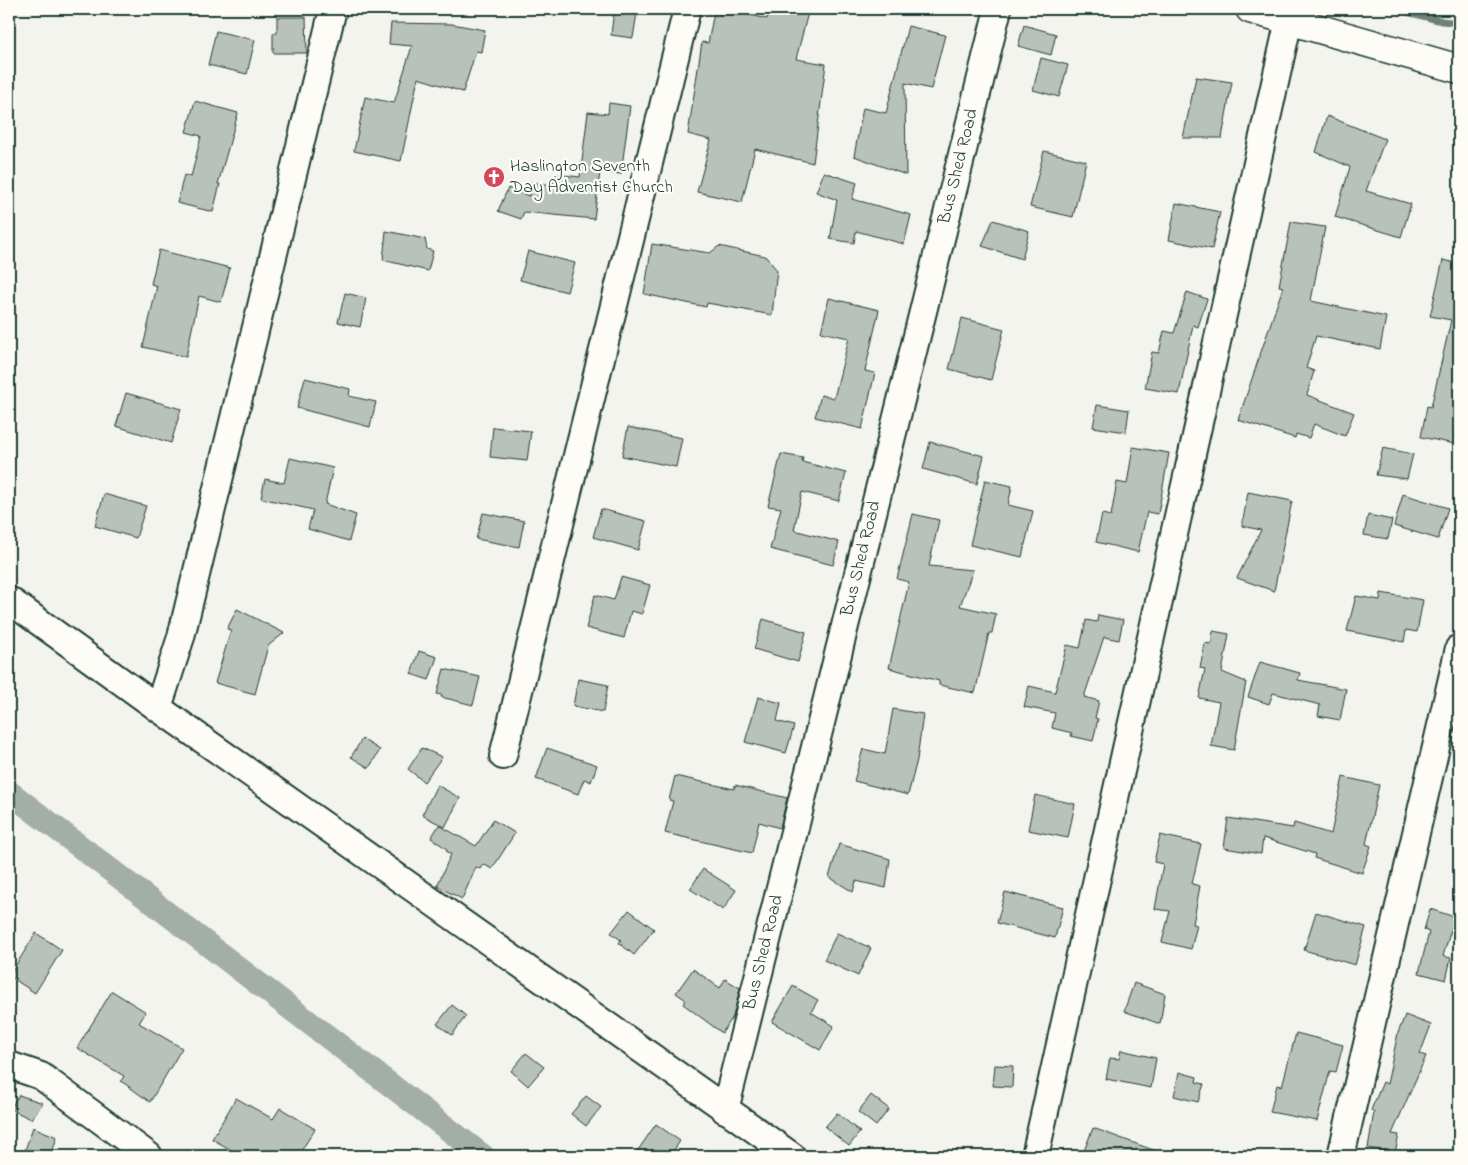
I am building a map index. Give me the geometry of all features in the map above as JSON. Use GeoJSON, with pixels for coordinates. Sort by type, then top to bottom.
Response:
{"type":"FeatureCollection","features":[{"type":"Feature","properties":{"kind":"main road"},"geometry":{"type":"LineString","coordinates":[[1250,9],[1459,69]]}},
{"type":"Feature","properties":{"kind":"street"},"geometry":{"type":"LineString","coordinates":[[158,708],[181,637],[334,9]]}},
{"type":"Feature","properties":{"kind":"street"},"geometry":{"type":"LineString","coordinates":[[503,756],[687,9]]}},
{"type":"Feature","properties":{"kind":"street","name":"Bus Shed Road"},"geometry":{"type":"LineString","coordinates":[[725,1110],[998,9]]}},
{"type":"Feature","properties":{"kind":"street"},"geometry":{"type":"LineString","coordinates":[[1035,1156],[1289,20]]}},
{"type":"Feature","properties":{"kind":"street"},"geometry":{"type":"LineString","coordinates":[[9,600],[158,708],[792,1156]]}},
{"type":"Feature","properties":{"kind":"street"},"geometry":{"type":"LineString","coordinates":[[1341,1156],[1459,648]]}},
{"type":"Feature","properties":{"kind":"street"},"geometry":{"type":"LineString","coordinates":[[9,1065],[41,1076],[148,1156]]}},
{"type":"Feature","properties":{"kind":"building"},"geometry":{"type":"Polygon","coordinates":[[[726,9],[767,19],[769,9],[809,9],[796,59],[826,64],[813,163],[755,149],[742,202],[697,192],[711,140],[688,134],[702,42],[708,43],[714,12],[724,16],[726,9]]]}},
{"type":"Feature","properties":{"kind":"building"},"geometry":{"type":"Polygon","coordinates":[[[614,10],[637,13],[633,38],[611,35],[614,10]]]}},
{"type":"Feature","properties":{"kind":"building"},"geometry":{"type":"Polygon","coordinates":[[[277,17],[306,17],[307,53],[273,53],[273,33],[277,33],[277,17]]]}},
{"type":"Feature","properties":{"kind":"building"},"geometry":{"type":"Polygon","coordinates":[[[391,23],[452,24],[485,30],[481,52],[476,51],[463,92],[418,78],[401,161],[354,151],[365,97],[394,103],[412,46],[389,44],[391,23]]]}},
{"type":"Feature","properties":{"kind":"building"},"geometry":{"type":"Polygon","coordinates":[[[1024,25],[1056,34],[1051,55],[1018,46],[1024,25]]]}},
{"type":"Feature","properties":{"kind":"building"},"geometry":{"type":"Polygon","coordinates":[[[908,26],[945,35],[931,89],[905,83],[906,175],[854,156],[863,108],[886,113],[908,26]]]}},
{"type":"Feature","properties":{"kind":"building"},"geometry":{"type":"Polygon","coordinates":[[[216,31],[255,40],[247,74],[208,65],[216,31]]]}},
{"type":"Feature","properties":{"kind":"building"},"geometry":{"type":"Polygon","coordinates":[[[1041,58],[1068,65],[1059,97],[1033,90],[1041,58]]]}},
{"type":"Feature","properties":{"kind":"building"},"geometry":{"type":"Polygon","coordinates":[[[1196,77],[1232,82],[1222,138],[1183,138],[1196,77]]]}},
{"type":"Feature","properties":{"kind":"building"},"geometry":{"type":"Polygon","coordinates":[[[195,101],[238,113],[218,184],[220,184],[213,212],[177,203],[184,175],[191,177],[201,136],[186,132],[195,101]]]}},
{"type":"Feature","properties":{"kind":"building"},"geometry":{"type":"Polygon","coordinates":[[[609,103],[630,106],[621,174],[600,172],[594,219],[524,212],[521,219],[498,211],[508,188],[529,196],[530,182],[553,185],[555,174],[580,177],[588,112],[608,114],[609,103]]]}},
{"type":"Feature","properties":{"kind":"building"},"geometry":{"type":"Polygon","coordinates":[[[1327,116],[1385,139],[1366,191],[1411,204],[1401,237],[1335,217],[1350,167],[1316,152],[1327,116]]]}},
{"type":"Feature","properties":{"kind":"building"},"geometry":{"type":"Polygon","coordinates":[[[1044,151],[1086,161],[1073,217],[1030,207],[1044,151]]]}},
{"type":"Feature","properties":{"kind":"building"},"geometry":{"type":"Polygon","coordinates":[[[824,172],[857,183],[852,199],[911,215],[904,244],[856,231],[854,243],[830,239],[837,200],[816,192],[824,172]]]}},
{"type":"Feature","properties":{"kind":"building"},"geometry":{"type":"Polygon","coordinates":[[[1176,203],[1220,212],[1212,249],[1169,240],[1176,203]]]}},
{"type":"Feature","properties":{"kind":"building"},"geometry":{"type":"Polygon","coordinates":[[[993,220],[1029,231],[1022,259],[982,246],[993,220]]]}},
{"type":"Feature","properties":{"kind":"building"},"geometry":{"type":"Polygon","coordinates":[[[1291,222],[1325,227],[1311,301],[1386,317],[1380,349],[1316,336],[1306,368],[1314,371],[1307,395],[1354,413],[1345,436],[1314,424],[1309,438],[1296,434],[1295,438],[1238,420],[1283,287],[1279,286],[1291,222]]]}},
{"type":"Feature","properties":{"kind":"building"},"geometry":{"type":"Polygon","coordinates":[[[386,231],[425,239],[427,249],[433,251],[428,271],[383,260],[386,231]]]}},
{"type":"Feature","properties":{"kind":"building"},"geometry":{"type":"Polygon","coordinates":[[[652,244],[710,253],[719,246],[765,256],[777,270],[772,315],[707,303],[706,307],[644,294],[652,244]]]}},
{"type":"Feature","properties":{"kind":"building"},"geometry":{"type":"Polygon","coordinates":[[[159,250],[230,268],[221,302],[199,296],[186,357],[143,347],[157,286],[151,284],[159,250]]]}},
{"type":"Feature","properties":{"kind":"building"},"geometry":{"type":"Polygon","coordinates":[[[528,251],[575,263],[567,292],[520,280],[528,251]]]}},
{"type":"Feature","properties":{"kind":"building"},"geometry":{"type":"Polygon","coordinates":[[[1443,260],[1459,264],[1459,445],[1421,437],[1427,406],[1431,407],[1451,320],[1430,316],[1443,260]]]}},
{"type":"Feature","properties":{"kind":"building"},"geometry":{"type":"Polygon","coordinates":[[[1187,292],[1207,299],[1198,327],[1193,325],[1179,394],[1145,388],[1152,352],[1159,353],[1164,331],[1174,333],[1187,292]]]}},
{"type":"Feature","properties":{"kind":"building"},"geometry":{"type":"Polygon","coordinates":[[[345,293],[366,298],[360,327],[338,322],[345,293]]]}},
{"type":"Feature","properties":{"kind":"building"},"geometry":{"type":"Polygon","coordinates":[[[829,298],[879,310],[865,371],[875,373],[862,429],[815,417],[821,395],[834,398],[849,338],[821,332],[829,298]]]}},
{"type":"Feature","properties":{"kind":"building"},"geometry":{"type":"Polygon","coordinates":[[[962,318],[1004,329],[991,380],[949,369],[962,318]]]}},
{"type":"Feature","properties":{"kind":"building"},"geometry":{"type":"Polygon","coordinates":[[[305,378],[350,389],[349,396],[376,402],[370,427],[297,408],[305,378]]]}},
{"type":"Feature","properties":{"kind":"building"},"geometry":{"type":"Polygon","coordinates":[[[126,393],[181,409],[171,443],[116,426],[126,393]]]}},
{"type":"Feature","properties":{"kind":"building"},"geometry":{"type":"Polygon","coordinates":[[[1097,405],[1129,410],[1126,432],[1093,427],[1097,405]]]}},
{"type":"Feature","properties":{"kind":"building"},"geometry":{"type":"Polygon","coordinates":[[[493,427],[531,431],[527,461],[490,457],[493,427]]]}},
{"type":"Feature","properties":{"kind":"building"},"geometry":{"type":"Polygon","coordinates":[[[628,427],[682,438],[676,467],[622,456],[628,427]]]}},
{"type":"Feature","properties":{"kind":"building"},"geometry":{"type":"Polygon","coordinates":[[[930,442],[984,456],[977,484],[923,469],[930,442]]]}},
{"type":"Feature","properties":{"kind":"building"},"geometry":{"type":"Polygon","coordinates":[[[1133,447],[1169,453],[1158,514],[1147,512],[1138,552],[1096,542],[1102,514],[1111,516],[1117,482],[1127,484],[1133,447]]]}},
{"type":"Feature","properties":{"kind":"building"},"geometry":{"type":"Polygon","coordinates":[[[1383,448],[1413,454],[1407,479],[1376,475],[1383,448]]]}},
{"type":"Feature","properties":{"kind":"building"},"geometry":{"type":"Polygon","coordinates":[[[781,454],[803,458],[802,462],[846,473],[839,501],[802,492],[794,530],[839,542],[833,565],[770,549],[781,508],[768,506],[781,454]]]}},
{"type":"Feature","properties":{"kind":"building"},"geometry":{"type":"Polygon","coordinates":[[[290,458],[333,468],[325,504],[356,515],[349,541],[308,529],[313,510],[261,498],[265,479],[284,483],[290,458]]]}},
{"type":"Feature","properties":{"kind":"building"},"geometry":{"type":"Polygon","coordinates":[[[985,480],[1012,486],[1008,505],[1033,511],[1022,557],[970,545],[985,480]]]}},
{"type":"Feature","properties":{"kind":"building"},"geometry":{"type":"Polygon","coordinates":[[[1248,492],[1292,501],[1274,591],[1237,578],[1261,530],[1242,526],[1248,492]]]}},
{"type":"Feature","properties":{"kind":"building"},"geometry":{"type":"Polygon","coordinates":[[[104,494],[146,506],[136,538],[95,526],[104,494]]]}},
{"type":"Feature","properties":{"kind":"building"},"geometry":{"type":"Polygon","coordinates":[[[1403,494],[1448,508],[1438,539],[1394,526],[1403,494]]]}},
{"type":"Feature","properties":{"kind":"building"},"geometry":{"type":"Polygon","coordinates":[[[601,509],[646,521],[638,550],[593,537],[601,509]]]}},
{"type":"Feature","properties":{"kind":"building"},"geometry":{"type":"Polygon","coordinates":[[[483,513],[524,521],[519,547],[476,539],[483,513]]]}},
{"type":"Feature","properties":{"kind":"building"},"geometry":{"type":"Polygon","coordinates":[[[913,514],[939,520],[929,566],[973,570],[960,606],[996,614],[992,633],[989,633],[975,693],[939,685],[939,681],[889,668],[909,582],[897,579],[913,514]]]}},
{"type":"Feature","properties":{"kind":"building"},"geometry":{"type":"Polygon","coordinates":[[[1368,515],[1392,520],[1388,539],[1364,535],[1368,515]]]}},
{"type":"Feature","properties":{"kind":"building"},"geometry":{"type":"Polygon","coordinates":[[[621,577],[650,585],[642,614],[631,611],[624,638],[586,628],[595,595],[614,600],[621,577]]]}},
{"type":"Feature","properties":{"kind":"building"},"geometry":{"type":"Polygon","coordinates":[[[1381,593],[1423,600],[1417,632],[1406,630],[1404,642],[1347,631],[1356,596],[1380,600],[1381,593]]]}},
{"type":"Feature","properties":{"kind":"building"},"geometry":{"type":"Polygon","coordinates":[[[237,609],[284,633],[268,646],[255,694],[215,683],[231,630],[227,629],[237,609]]]}},
{"type":"Feature","properties":{"kind":"building"},"geometry":{"type":"Polygon","coordinates":[[[1098,615],[1123,620],[1119,640],[1104,637],[1084,697],[1099,701],[1095,718],[1098,719],[1093,741],[1071,736],[1072,733],[1052,728],[1055,713],[1024,707],[1029,686],[1055,692],[1067,645],[1080,648],[1086,620],[1097,622],[1098,615]]]}},
{"type":"Feature","properties":{"kind":"building"},"geometry":{"type":"Polygon","coordinates":[[[763,619],[806,632],[798,662],[754,649],[763,619]]]}},
{"type":"Feature","properties":{"kind":"building"},"geometry":{"type":"Polygon","coordinates":[[[1213,631],[1229,634],[1222,672],[1246,682],[1234,750],[1211,746],[1219,702],[1199,698],[1205,669],[1200,668],[1205,643],[1211,644],[1213,631]]]}},
{"type":"Feature","properties":{"kind":"building"},"geometry":{"type":"Polygon","coordinates":[[[419,651],[437,657],[429,680],[411,674],[419,651]]]}},
{"type":"Feature","properties":{"kind":"building"},"geometry":{"type":"Polygon","coordinates":[[[1260,662],[1300,673],[1298,680],[1346,689],[1340,720],[1318,716],[1320,705],[1273,693],[1269,704],[1248,697],[1260,662]]]}},
{"type":"Feature","properties":{"kind":"building"},"geometry":{"type":"Polygon","coordinates":[[[444,669],[480,677],[473,705],[441,697],[442,695],[437,694],[444,669]]]}},
{"type":"Feature","properties":{"kind":"building"},"geometry":{"type":"Polygon","coordinates":[[[578,679],[608,685],[603,712],[573,706],[578,679]]]}},
{"type":"Feature","properties":{"kind":"building"},"geometry":{"type":"Polygon","coordinates":[[[758,697],[781,703],[777,721],[794,726],[786,753],[745,742],[758,697]]]}},
{"type":"Feature","properties":{"kind":"building"},"geometry":{"type":"Polygon","coordinates":[[[893,709],[923,714],[917,760],[908,795],[854,781],[863,749],[885,754],[893,709]]]}},
{"type":"Feature","properties":{"kind":"building"},"geometry":{"type":"Polygon","coordinates":[[[362,739],[380,750],[369,768],[351,757],[362,739]]]}},
{"type":"Feature","properties":{"kind":"building"},"geometry":{"type":"Polygon","coordinates":[[[422,748],[442,757],[424,782],[408,769],[422,748]]]}},
{"type":"Feature","properties":{"kind":"building"},"geometry":{"type":"Polygon","coordinates":[[[547,748],[597,765],[591,782],[584,779],[578,794],[536,779],[547,748]]]}},
{"type":"Feature","properties":{"kind":"building"},"geometry":{"type":"Polygon","coordinates":[[[675,776],[734,789],[735,785],[787,798],[780,828],[759,822],[752,853],[665,833],[673,801],[669,800],[675,776]]]}},
{"type":"Feature","properties":{"kind":"building"},"geometry":{"type":"Polygon","coordinates":[[[1343,777],[1379,785],[1366,844],[1371,846],[1362,873],[1314,858],[1315,854],[1263,838],[1261,854],[1224,848],[1228,818],[1293,828],[1294,823],[1331,834],[1343,777]]]}},
{"type":"Feature","properties":{"kind":"building"},"geometry":{"type":"Polygon","coordinates":[[[437,785],[460,798],[445,827],[422,815],[437,785]]]}},
{"type":"Feature","properties":{"kind":"building"},"geometry":{"type":"Polygon","coordinates":[[[1035,795],[1075,804],[1068,838],[1028,830],[1035,795]]]}},
{"type":"Feature","properties":{"kind":"building"},"geometry":{"type":"Polygon","coordinates":[[[493,820],[515,833],[492,869],[483,864],[480,869],[476,867],[462,899],[437,886],[451,854],[431,838],[439,825],[476,846],[493,820]]]}},
{"type":"Feature","properties":{"kind":"building"},"geometry":{"type":"Polygon","coordinates":[[[1160,835],[1201,844],[1192,884],[1200,886],[1193,924],[1197,925],[1191,949],[1162,942],[1170,911],[1155,909],[1163,864],[1154,862],[1160,835]]]}},
{"type":"Feature","properties":{"kind":"building"},"geometry":{"type":"Polygon","coordinates":[[[839,844],[890,859],[886,888],[856,881],[853,892],[829,877],[839,844]]]}},
{"type":"Feature","properties":{"kind":"building"},"geometry":{"type":"Polygon","coordinates":[[[703,869],[736,890],[723,910],[690,889],[703,869]]]}},
{"type":"Feature","properties":{"kind":"building"},"geometry":{"type":"Polygon","coordinates":[[[1005,892],[1063,907],[1055,938],[997,923],[1005,892]]]}},
{"type":"Feature","properties":{"kind":"building"},"geometry":{"type":"Polygon","coordinates":[[[1430,909],[1455,917],[1443,956],[1451,958],[1446,980],[1419,973],[1429,932],[1424,930],[1430,909]]]}},
{"type":"Feature","properties":{"kind":"building"},"geometry":{"type":"Polygon","coordinates":[[[629,910],[654,929],[634,955],[619,943],[621,940],[611,933],[629,910]]]}},
{"type":"Feature","properties":{"kind":"building"},"geometry":{"type":"Polygon","coordinates":[[[1316,912],[1366,927],[1355,965],[1304,950],[1316,912]]]}},
{"type":"Feature","properties":{"kind":"building"},"geometry":{"type":"Polygon","coordinates":[[[36,933],[62,950],[35,993],[9,976],[36,933]]]}},
{"type":"Feature","properties":{"kind":"building"},"geometry":{"type":"Polygon","coordinates":[[[837,933],[871,948],[858,976],[824,960],[837,933]]]}},
{"type":"Feature","properties":{"kind":"building"},"geometry":{"type":"Polygon","coordinates":[[[693,969],[720,988],[725,979],[740,988],[733,1017],[722,1033],[683,1004],[686,1000],[676,993],[693,969]]]}},
{"type":"Feature","properties":{"kind":"building"},"geometry":{"type":"Polygon","coordinates":[[[1134,983],[1165,994],[1160,1024],[1124,1011],[1134,983]]]}},
{"type":"Feature","properties":{"kind":"building"},"geometry":{"type":"Polygon","coordinates":[[[793,986],[818,1000],[811,1012],[834,1026],[820,1050],[772,1022],[793,986]]]}},
{"type":"Feature","properties":{"kind":"building"},"geometry":{"type":"Polygon","coordinates":[[[112,991],[146,1012],[139,1023],[182,1048],[150,1102],[121,1081],[124,1076],[77,1048],[112,991]]]}},
{"type":"Feature","properties":{"kind":"building"},"geometry":{"type":"Polygon","coordinates":[[[452,1005],[466,1016],[452,1035],[437,1024],[452,1005]]]}},
{"type":"Feature","properties":{"kind":"building"},"geometry":{"type":"Polygon","coordinates":[[[1405,1015],[1431,1025],[1420,1054],[1426,1056],[1392,1134],[1399,1135],[1395,1153],[1368,1148],[1374,1112],[1371,1110],[1383,1082],[1387,1084],[1398,1033],[1405,1015]]]}},
{"type":"Feature","properties":{"kind":"building"},"geometry":{"type":"Polygon","coordinates":[[[1296,1033],[1343,1045],[1336,1072],[1330,1071],[1317,1121],[1270,1112],[1277,1085],[1282,1086],[1296,1033]]]}},
{"type":"Feature","properties":{"kind":"building"},"geometry":{"type":"Polygon","coordinates":[[[1121,1050],[1156,1058],[1151,1088],[1106,1079],[1110,1058],[1119,1059],[1121,1050]]]}},
{"type":"Feature","properties":{"kind":"building"},"geometry":{"type":"Polygon","coordinates":[[[526,1053],[544,1067],[528,1086],[511,1071],[526,1053]]]}},
{"type":"Feature","properties":{"kind":"building"},"geometry":{"type":"Polygon","coordinates":[[[995,1065],[1013,1066],[1012,1087],[993,1086],[995,1065]]]}},
{"type":"Feature","properties":{"kind":"building"},"geometry":{"type":"Polygon","coordinates":[[[1179,1072],[1197,1077],[1196,1082],[1204,1084],[1198,1102],[1174,1096],[1179,1072]]]}},
{"type":"Feature","properties":{"kind":"building"},"geometry":{"type":"Polygon","coordinates":[[[19,1095],[43,1103],[31,1119],[10,1109],[19,1095]]]}},
{"type":"Feature","properties":{"kind":"building"},"geometry":{"type":"Polygon","coordinates":[[[871,1095],[889,1109],[876,1126],[858,1112],[871,1095]]]}},
{"type":"Feature","properties":{"kind":"building"},"geometry":{"type":"Polygon","coordinates":[[[586,1096],[601,1107],[586,1126],[571,1114],[586,1096]]]}},
{"type":"Feature","properties":{"kind":"building"},"geometry":{"type":"Polygon","coordinates":[[[236,1098],[273,1119],[280,1108],[315,1129],[298,1156],[242,1156],[212,1139],[236,1098]]]}},
{"type":"Feature","properties":{"kind":"building"},"geometry":{"type":"Polygon","coordinates":[[[837,1113],[860,1132],[849,1146],[825,1127],[837,1113]]]}},
{"type":"Feature","properties":{"kind":"building"},"geometry":{"type":"Polygon","coordinates":[[[656,1124],[680,1141],[670,1156],[634,1156],[656,1124]]]}},
{"type":"Feature","properties":{"kind":"building"},"geometry":{"type":"Polygon","coordinates":[[[33,1127],[57,1137],[51,1156],[23,1156],[33,1127]]]}},
{"type":"Feature","properties":{"kind":"building"},"geometry":{"type":"Polygon","coordinates":[[[1093,1128],[1164,1154],[1164,1156],[1082,1156],[1093,1128]]]}},
{"type":"Feature","properties":{"kind":"waterway"},"geometry":{"type":"LineString","coordinates":[[1396,9],[1442,21],[1459,23]]}},
{"type":"Feature","properties":{"kind":"waterway"},"geometry":{"type":"LineString","coordinates":[[9,792],[483,1156]]}},
{"type":"Feature","properties":{"kind":"place","name":"Haslington Seventh Day Adventist Church"},"geometry":{"type":"Point","coordinates":[494,177]}}]}
